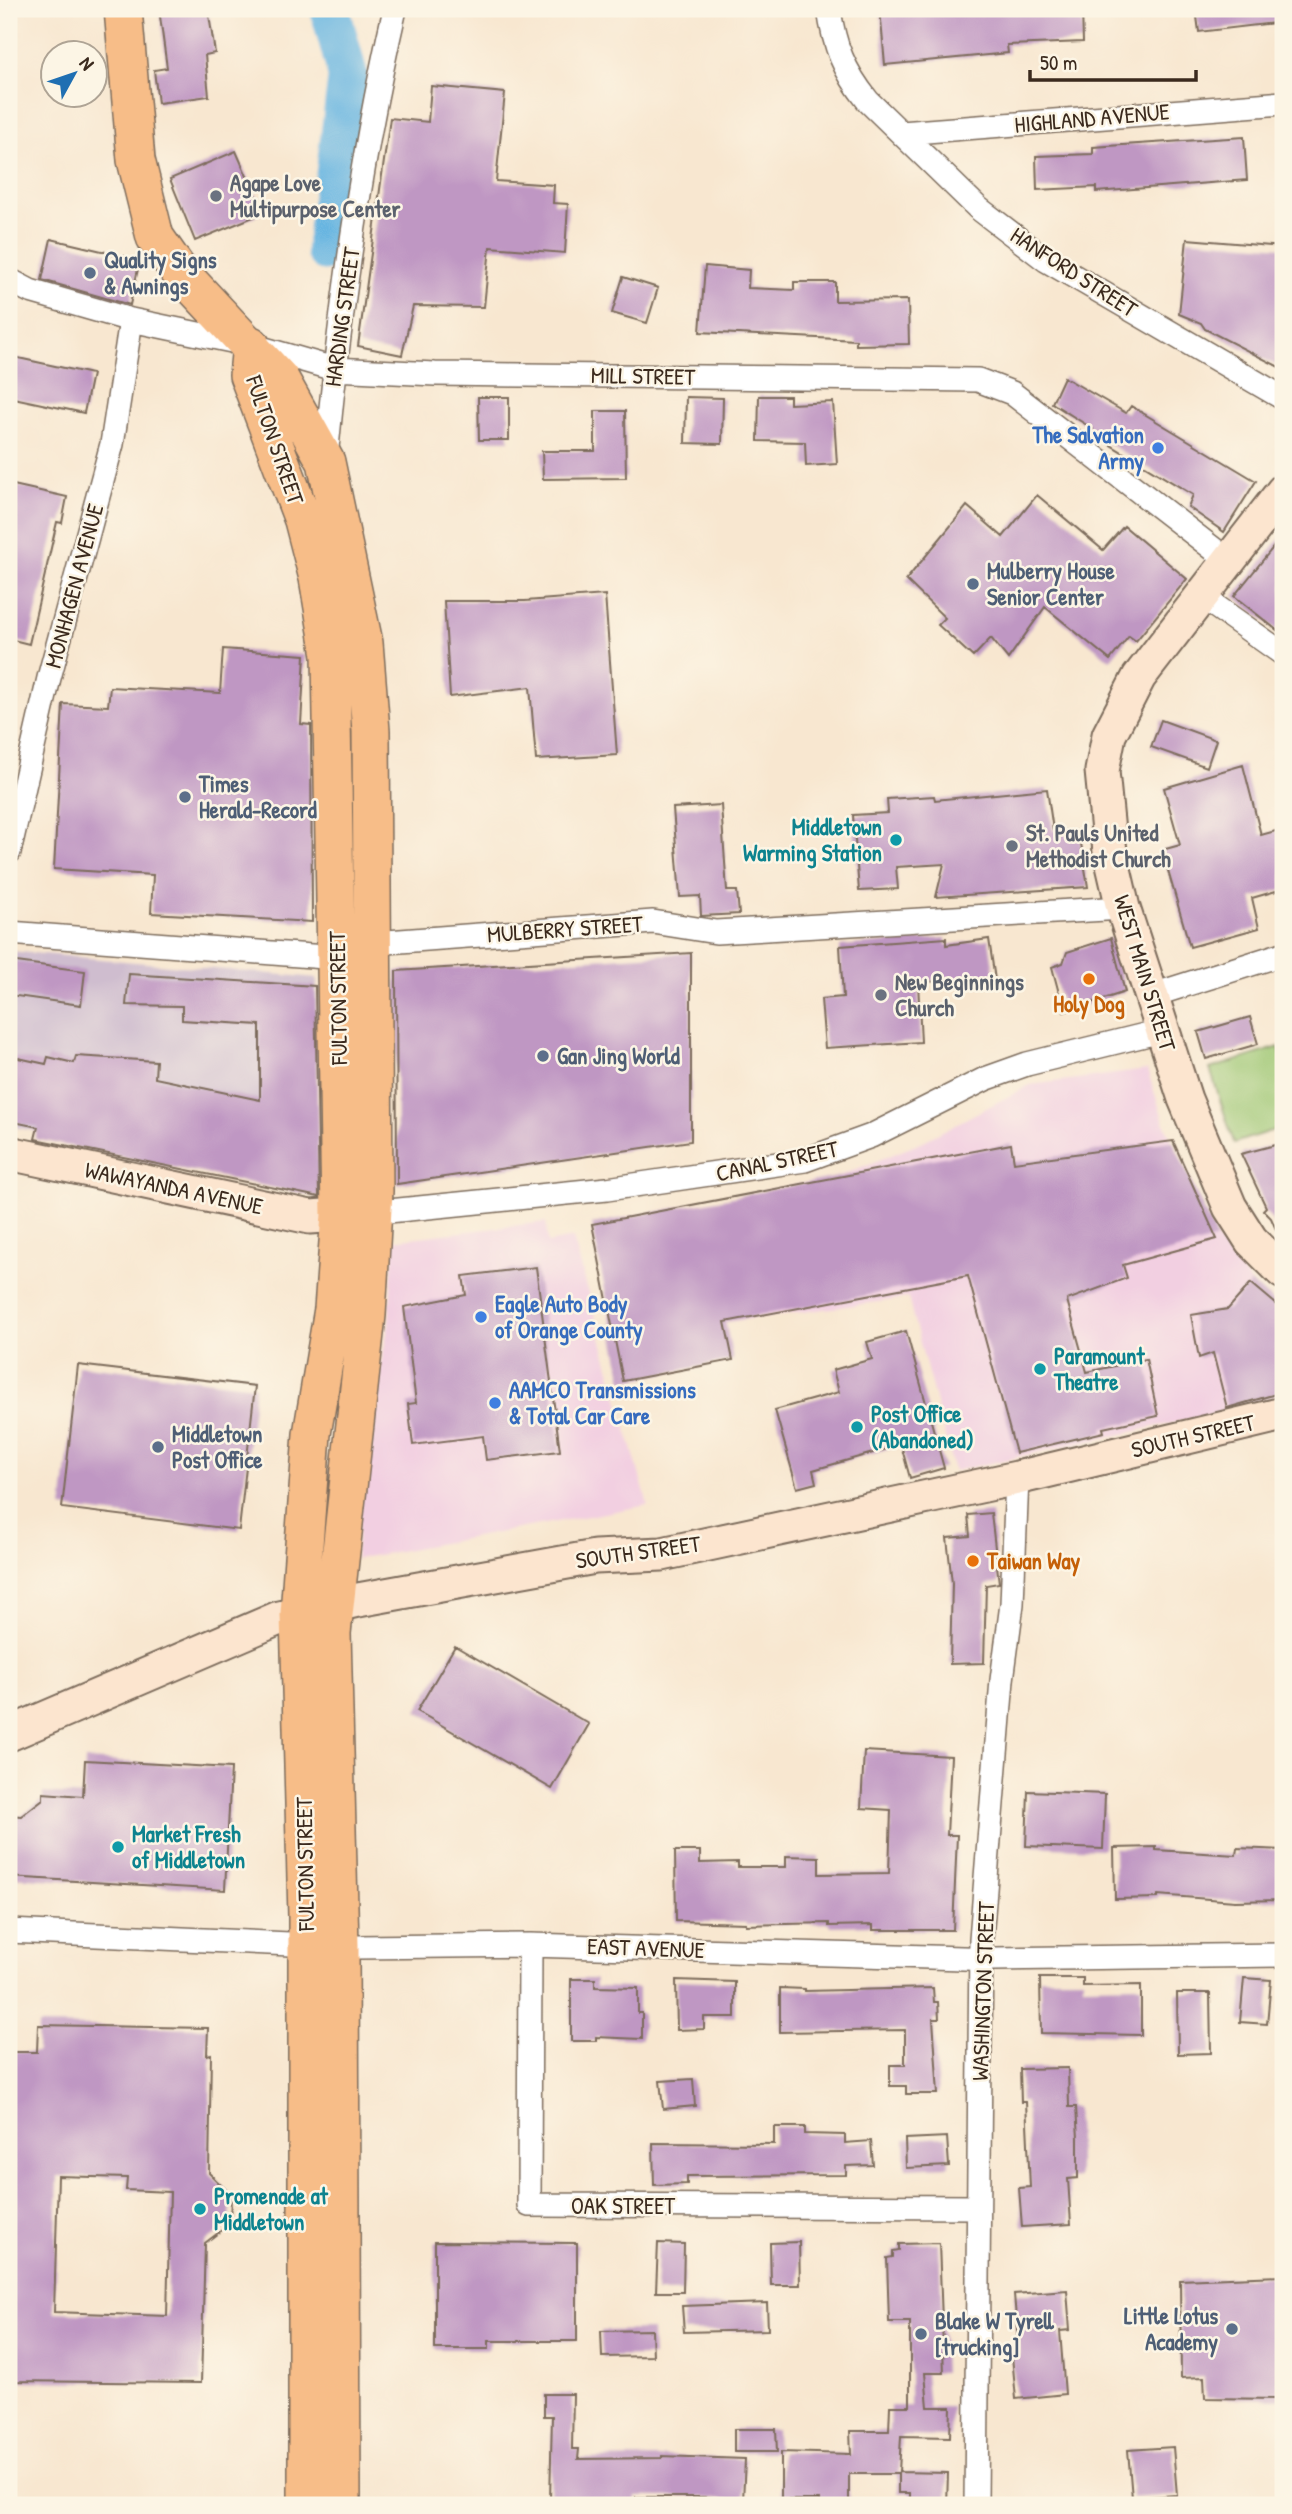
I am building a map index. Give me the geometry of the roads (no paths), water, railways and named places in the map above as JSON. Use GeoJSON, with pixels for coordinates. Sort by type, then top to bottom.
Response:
{"type":"FeatureCollection","features":[{"type":"Feature","properties":{"kind":"main road"},"geometry":{"type":"LineString","coordinates":[[123,9],[136,160],[155,237],[178,270],[251,345]]}},
{"type":"Feature","properties":{"kind":"main road","name":"FULTON STREET"},"geometry":{"type":"LineString","coordinates":[[251,345],[279,379],[326,461],[364,643],[371,731],[355,954],[356,1214],[333,1310],[312,1434],[324,1946],[307,2497],[326,2505]]}},
{"type":"Feature","properties":{"kind":"main road","name":"FULTON STREET"},"geometry":{"type":"LineString","coordinates":[[251,345],[248,375],[303,520],[327,621],[355,954]]}},
{"type":"Feature","properties":{"kind":"street","name":"HARDING STREET"},"geometry":{"type":"LineString","coordinates":[[326,461],[334,369],[380,79],[396,9]]}},
{"type":"Feature","properties":{"kind":"street","name":"HANFORD STREET"},"geometry":{"type":"LineString","coordinates":[[830,9],[834,42],[853,83],[978,208],[1046,260],[1283,398]]}},
{"type":"Feature","properties":{"kind":"street","name":"HIGHLAND AVENUE"},"geometry":{"type":"LineString","coordinates":[[901,133],[1283,103]]}},
{"type":"Feature","properties":{"kind":"street","name":"MILL STREET"},"geometry":{"type":"LineString","coordinates":[[9,280],[30,290],[131,320],[251,345],[334,369],[435,374],[978,380],[1012,393],[1229,561]]}},
{"type":"Feature","properties":{"kind":"street","name":"MONHAGEN AVENUE"},"geometry":{"type":"LineString","coordinates":[[9,852],[49,678],[112,444],[131,320]]}},
{"type":"Feature","properties":{"kind":"street","name":"WEST MAIN STREET"},"geometry":{"type":"LineString","coordinates":[[1283,491],[1139,677],[1109,735],[1102,771],[1103,804],[1123,908],[1185,1099],[1230,1207],[1251,1240],[1283,1272]]}},
{"type":"Feature","properties":{"kind":"street"},"geometry":{"type":"LineString","coordinates":[[1201,596],[1283,654]]}},
{"type":"Feature","properties":{"kind":"street","name":"MULBERRY STREET"},"geometry":{"type":"LineString","coordinates":[[9,933],[355,954],[387,942],[653,922],[716,932],[1123,908]]}},
{"type":"Feature","properties":{"kind":"street"},"geometry":{"type":"LineString","coordinates":[[1150,996],[1283,954]]}},
{"type":"Feature","properties":{"kind":"street","name":"CANAL STREET"},"geometry":{"type":"LineString","coordinates":[[356,1214],[607,1189],[805,1160],[871,1136],[985,1079],[1027,1064],[1161,1031]]}},
{"type":"Feature","properties":{"kind":"street","name":"WAWAYANDA AVENUE"},"geometry":{"type":"LineString","coordinates":[[9,1153],[310,1217],[356,1214]]}},
{"type":"Feature","properties":{"kind":"street","name":"SOUTH STREET"},"geometry":{"type":"LineString","coordinates":[[9,1734],[279,1618],[595,1557],[662,1554],[1017,1478],[1283,1414]]}},
{"type":"Feature","properties":{"kind":"street","name":"WASHINGTON STREET"},"geometry":{"type":"LineString","coordinates":[[976,2505],[982,1957],[995,1760],[1013,1604],[1017,1478]]}},
{"type":"Feature","properties":{"kind":"street","name":"EAST AVENUE"},"geometry":{"type":"LineString","coordinates":[[9,1931],[324,1946],[530,1945],[982,1957],[1283,1955]]}},
{"type":"Feature","properties":{"kind":"street","name":"OAK STREET"},"geometry":{"type":"LineString","coordinates":[[530,1945],[528,2206],[978,2207]]}},
{"type":"Feature","properties":{"kind":"waterway"},"geometry":{"type":"LineString","coordinates":[[326,251],[348,76],[330,9]]}},
{"type":"Feature","properties":{"kind":"place","name":"Agape Love Multipurpose Center"},"geometry":{"type":"Point","coordinates":[216,196]}},
{"type":"Feature","properties":{"kind":"place","name":"Quality Signs & Awnings"},"geometry":{"type":"Point","coordinates":[90,273]}},
{"type":"Feature","properties":{"kind":"place","name":"The Salvation Army"},"geometry":{"type":"Point","coordinates":[1158,448]}},
{"type":"Feature","properties":{"kind":"place","name":"Mulberry House Senior Center"},"geometry":{"type":"Point","coordinates":[973,584]}},
{"type":"Feature","properties":{"kind":"place","name":"Times Herald-Record"},"geometry":{"type":"Point","coordinates":[185,797]}},
{"type":"Feature","properties":{"kind":"place","name":"Middletown Warming Station"},"geometry":{"type":"Point","coordinates":[896,840]}},
{"type":"Feature","properties":{"kind":"place","name":"St. Pauls United Methodist Church"},"geometry":{"type":"Point","coordinates":[1012,846]}},
{"type":"Feature","properties":{"kind":"place","name":"Holy Dog"},"geometry":{"type":"Point","coordinates":[1089,979]}},
{"type":"Feature","properties":{"kind":"place","name":"New Beginnings Church"},"geometry":{"type":"Point","coordinates":[881,995]}},
{"type":"Feature","properties":{"kind":"place","name":"Gan Jing World"},"geometry":{"type":"Point","coordinates":[543,1056]}},
{"type":"Feature","properties":{"kind":"place","name":"Eagle Auto Body of Orange County"},"geometry":{"type":"Point","coordinates":[481,1317]}},
{"type":"Feature","properties":{"kind":"place","name":"Paramount Theatre"},"geometry":{"type":"Point","coordinates":[1040,1369]}},
{"type":"Feature","properties":{"kind":"place","name":"AAMCO Transmissions & Total Car Care"},"geometry":{"type":"Point","coordinates":[495,1403]}},
{"type":"Feature","properties":{"kind":"place","name":"Post Office (Abandoned)"},"geometry":{"type":"Point","coordinates":[857,1427]}},
{"type":"Feature","properties":{"kind":"place","name":"Middletown Post Office"},"geometry":{"type":"Point","coordinates":[158,1447]}},
{"type":"Feature","properties":{"kind":"place","name":"Taiwan Way"},"geometry":{"type":"Point","coordinates":[973,1561]}},
{"type":"Feature","properties":{"kind":"place","name":"Market Fresh of Middletown"},"geometry":{"type":"Point","coordinates":[118,1847]}},
{"type":"Feature","properties":{"kind":"place","name":"Promenade at Middletown"},"geometry":{"type":"Point","coordinates":[200,2209]}},
{"type":"Feature","properties":{"kind":"place","name":"Little Lotus Academy"},"geometry":{"type":"Point","coordinates":[1232,2329]}},
{"type":"Feature","properties":{"kind":"place","name":"Blake W Tyrell [trucking]"},"geometry":{"type":"Point","coordinates":[921,2334]}}]}
